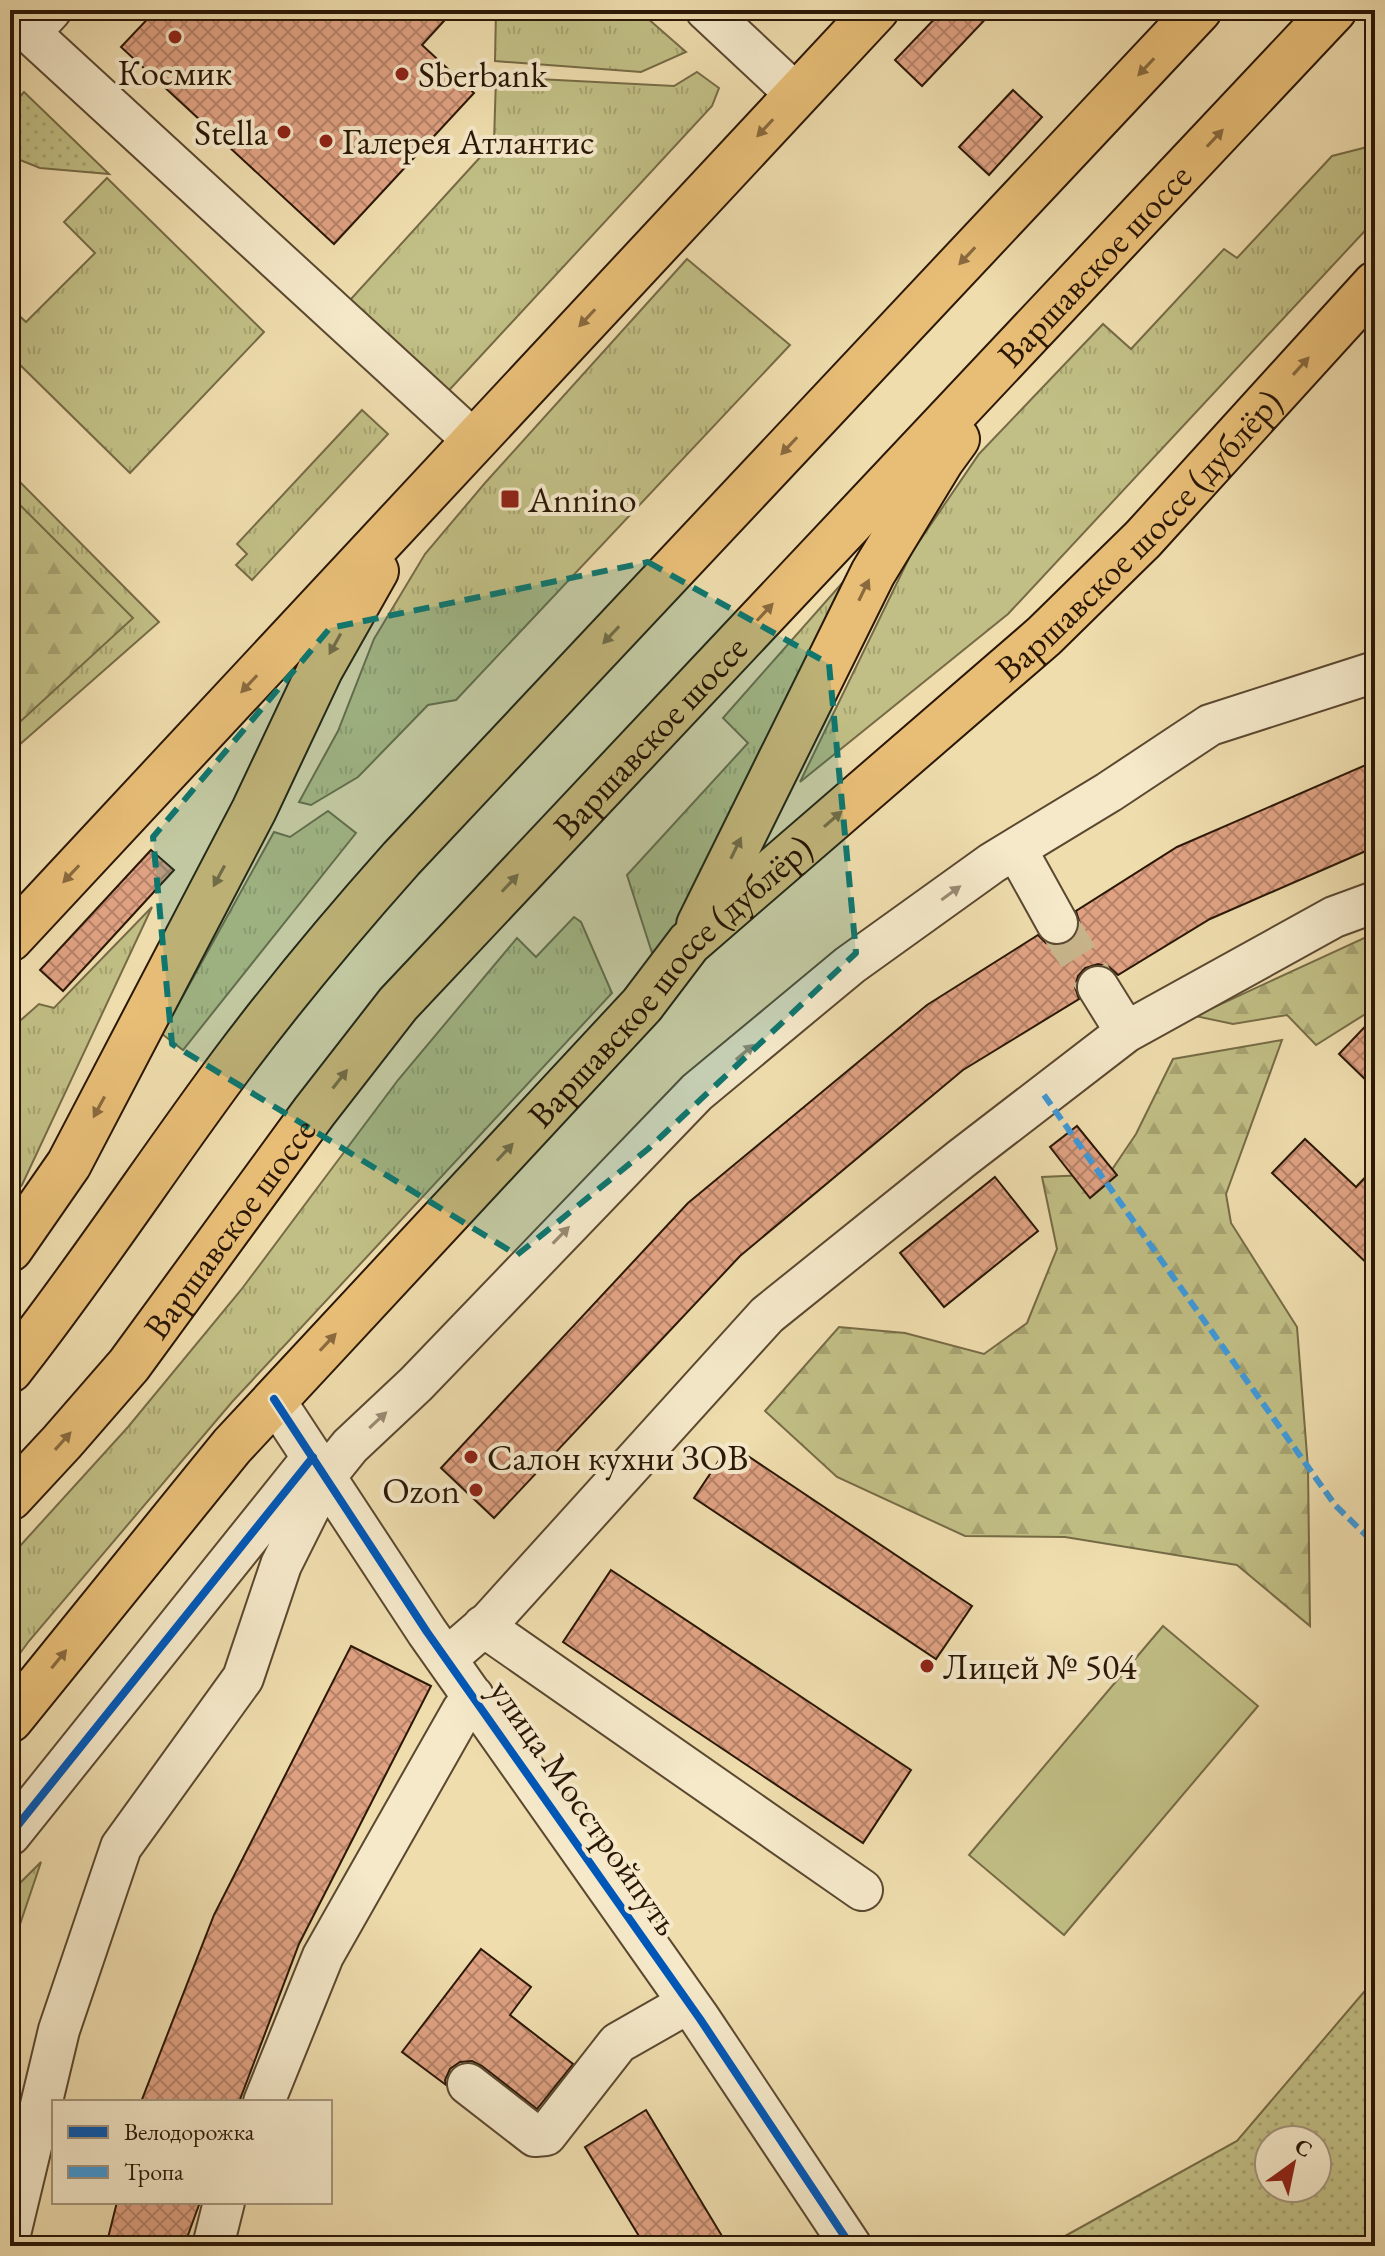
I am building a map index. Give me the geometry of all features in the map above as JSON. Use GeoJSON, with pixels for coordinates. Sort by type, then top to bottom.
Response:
{"type":"FeatureCollection","features":[{"type":"Feature","properties":{"kind":"main road"},"geometry":{"type":"LineString","coordinates":[[10,939],[876,10]]}},
{"type":"Feature","properties":{"kind":"main road"},"geometry":{"type":"LineString","coordinates":[[10,1370],[62,1303],[235,1060],[325,946],[401,859],[1199,10]]}},
{"type":"Feature","properties":{"kind":"main road","name":"Варшавское шоссе"},"geometry":{"type":"LineString","coordinates":[[10,1498],[129,1365],[314,1112],[398,1004],[1334,10]]}},
{"type":"Feature","properties":{"kind":"main road","name":"Варшавское шоссе (дублёр)"},"geometry":{"type":"LineString","coordinates":[[10,1720],[232,1446],[642,1005],[689,943],[1044,636],[1143,539],[1375,284]]}},
{"type":"Feature","properties":{"kind":"main road"},"geometry":{"type":"LineString","coordinates":[[689,943],[873,573],[941,461],[1064,296]]}},
{"type":"Feature","properties":{"kind":"main road"},"geometry":{"type":"LineString","coordinates":[[10,1249],[69,1164],[247,824],[320,670],[415,503]]}},
{"type":"Feature","properties":{"kind":"street"},"geometry":{"type":"LineString","coordinates":[[706,10],[797,95]]}},
{"type":"Feature","properties":{"kind":"street"},"geometry":{"type":"LineString","coordinates":[[48,11],[30,33],[473,440]]}},
{"type":"Feature","properties":{"kind":"street"},"geometry":{"type":"LineString","coordinates":[[10,1835],[319,1467],[350,1446],[427,1373],[697,1092],[850,965],[992,863],[1109,792],[1210,725],[1375,672]]}},
{"type":"Feature","properties":{"kind":"street"},"geometry":{"type":"LineString","coordinates":[[1016,849],[1057,923]]}},
{"type":"Feature","properties":{"kind":"street"},"geometry":{"type":"LineString","coordinates":[[446,1659],[483,1626],[767,1315],[961,1159],[1126,1032],[1334,917],[1375,902]]}},
{"type":"Feature","properties":{"kind":"street"},"geometry":{"type":"LineString","coordinates":[[1098,987],[1126,1032]]}},
{"type":"Feature","properties":{"kind":"street","name":"улица Мосстройпуть"},"geometry":{"type":"LineString","coordinates":[[274,1399],[446,1659],[688,2003],[851,2246]]}},
{"type":"Feature","properties":{"kind":"street"},"geometry":{"type":"LineString","coordinates":[[10,2234],[59,2030],[121,1847],[243,1678],[281,1565],[319,1467]]}},
{"type":"Feature","properties":{"kind":"street"},"geometry":{"type":"LineString","coordinates":[[483,1626],[862,1890]]}},
{"type":"Feature","properties":{"kind":"street"},"geometry":{"type":"LineString","coordinates":[[265,2100],[323,1956],[473,1696]]}},
{"type":"Feature","properties":{"kind":"street"},"geometry":{"type":"LineString","coordinates":[[468,2084],[535,2136],[546,2135],[618,2043],[688,2003]]}},
{"type":"Feature","properties":{"kind":"street"},"geometry":{"type":"LineString","coordinates":[[213,2246],[224,2204]]}},
{"type":"Feature","properties":{"kind":"highlighted area"},"geometry":{"type":"Polygon","coordinates":[[[648,562],[829,664],[856,953],[648,1149],[517,1255],[172,1044],[153,837],[330,628],[648,562]]]}},
{"type":"Feature","properties":{"kind":"green space"},"geometry":{"type":"Polygon","coordinates":[[[496,10],[638,10],[686,52],[641,72],[495,61],[496,10]]]}},
{"type":"Feature","properties":{"kind":"green space"},"geometry":{"type":"Polygon","coordinates":[[[697,72],[719,88],[712,106],[440,400],[341,310],[494,142],[496,77],[674,86],[697,72]]]}},
{"type":"Feature","properties":{"kind":"green space"},"geometry":{"type":"Polygon","coordinates":[[[24,92],[109,174],[40,168],[10,156],[10,108],[24,92]]]}},
{"type":"Feature","properties":{"kind":"green space"},"geometry":{"type":"Polygon","coordinates":[[[1375,145],[1375,220],[1008,614],[800,782],[912,552],[979,454],[1103,324],[1131,349],[1224,249],[1237,258],[1332,156],[1375,145]]]}},
{"type":"Feature","properties":{"kind":"green space"},"geometry":{"type":"Polygon","coordinates":[[[107,178],[264,332],[130,473],[10,355],[10,307],[26,322],[95,253],[64,222],[107,178]]]}},
{"type":"Feature","properties":{"kind":"green space"},"geometry":{"type":"Polygon","coordinates":[[[687,259],[790,345],[456,700],[428,705],[358,777],[311,805],[299,802],[338,731],[374,639],[425,554],[687,259]]]}},
{"type":"Feature","properties":{"kind":"green space"},"geometry":{"type":"Polygon","coordinates":[[[362,410],[388,434],[252,580],[236,565],[247,554],[237,544],[362,410]]]}},
{"type":"Feature","properties":{"kind":"green space"},"geometry":{"type":"Polygon","coordinates":[[[10,472],[159,622],[10,753],[10,472]]]}},
{"type":"Feature","properties":{"kind":"green space"},"geometry":{"type":"Polygon","coordinates":[[[10,495],[133,618],[10,731],[10,495]]]}},
{"type":"Feature","properties":{"kind":"green space"},"geometry":{"type":"Polygon","coordinates":[[[844,581],[676,935],[654,959],[627,875],[748,743],[723,718],[844,581]]]}},
{"type":"Feature","properties":{"kind":"green space"},"geometry":{"type":"Polygon","coordinates":[[[328,811],[356,833],[183,1050],[162,1034],[274,832],[290,837],[328,811]]]}},
{"type":"Feature","properties":{"kind":"green space"},"geometry":{"type":"Polygon","coordinates":[[[152,907],[22,1185],[10,1198],[10,1025],[13,1027],[39,1004],[54,1008],[152,907]]]}},
{"type":"Feature","properties":{"kind":"green space"},"geometry":{"type":"Polygon","coordinates":[[[574,917],[581,922],[612,993],[232,1402],[10,1667],[10,1557],[128,1427],[241,1290],[398,1080],[517,938],[536,957],[574,917]]]}},
{"type":"Feature","properties":{"kind":"green space"},"geometry":{"type":"Polygon","coordinates":[[[1375,933],[1375,1008],[1316,1045],[1287,1015],[1233,1024],[1195,1016],[1375,933]]]}},
{"type":"Feature","properties":{"kind":"green space"},"geometry":{"type":"Polygon","coordinates":[[[1282,1040],[1226,1194],[1231,1223],[1297,1327],[1308,1468],[1310,1626],[1237,1565],[1065,1537],[965,1536],[837,1477],[765,1411],[839,1327],[905,1333],[984,1354],[1027,1323],[1057,1249],[1042,1177],[1109,1174],[1136,1134],[1173,1059],[1282,1040]]]}},
{"type":"Feature","properties":{"kind":"green space"},"geometry":{"type":"Polygon","coordinates":[[[1163,1626],[1258,1706],[1064,1935],[969,1855],[1163,1626]]]}},
{"type":"Feature","properties":{"kind":"green space"},"geometry":{"type":"Polygon","coordinates":[[[41,1862],[10,1954],[10,1893],[41,1862]]]}},
{"type":"Feature","properties":{"kind":"green space"},"geometry":{"type":"Polygon","coordinates":[[[1375,1979],[1375,2246],[1047,2246],[1237,2141],[1375,1979]]]}},
{"type":"Feature","properties":{"kind":"building","name":"Галерея Атлантис"},"geometry":{"type":"Polygon","coordinates":[[[156,10],[454,10],[422,45],[474,93],[334,244],[121,47],[156,10]]]}},
{"type":"Feature","properties":{"kind":"building"},"geometry":{"type":"Polygon","coordinates":[[[943,10],[994,10],[922,86],[895,60],[943,10]]]}},
{"type":"Feature","properties":{"kind":"building"},"geometry":{"type":"Polygon","coordinates":[[[1013,90],[1042,117],[989,175],[959,147],[1013,90]]]}},
{"type":"Feature","properties":{"kind":"building"},"geometry":{"type":"Polygon","coordinates":[[[1375,761],[1375,847],[1210,919],[1118,975],[1109,967],[1098,964],[1085,968],[1078,976],[1075,987],[1079,999],[963,1070],[740,1256],[494,1518],[441,1468],[688,1203],[927,1005],[1038,935],[1046,943],[1056,946],[1069,943],[1077,934],[1080,924],[1076,911],[1177,847],[1375,761]]]}},
{"type":"Feature","properties":{"kind":"building"},"geometry":{"type":"Polygon","coordinates":[[[151,850],[174,870],[63,991],[40,970],[151,850]]]}},
{"type":"Feature","properties":{"kind":"building"},"geometry":{"type":"Polygon","coordinates":[[[1375,1016],[1375,1089],[1339,1054],[1375,1016]]]}},
{"type":"Feature","properties":{"kind":"building"},"geometry":{"type":"Polygon","coordinates":[[[1077,1126],[1117,1175],[1090,1198],[1050,1147],[1077,1126]]]}},
{"type":"Feature","properties":{"kind":"building"},"geometry":{"type":"Polygon","coordinates":[[[1305,1139],[1356,1187],[1375,1167],[1375,1271],[1272,1173],[1305,1139]]]}},
{"type":"Feature","properties":{"kind":"building"},"geometry":{"type":"Polygon","coordinates":[[[995,1177],[1038,1231],[944,1307],[900,1253],[995,1177]]]}},
{"type":"Feature","properties":{"kind":"building"},"geometry":{"type":"Polygon","coordinates":[[[730,1444],[972,1606],[936,1659],[694,1498],[730,1444]]]}},
{"type":"Feature","properties":{"kind":"building"},"geometry":{"type":"Polygon","coordinates":[[[611,1570],[911,1770],[863,1843],[563,1642],[611,1570]]]}},
{"type":"Feature","properties":{"kind":"building"},"geometry":{"type":"Polygon","coordinates":[[[351,1646],[431,1686],[299,1944],[240,2100],[142,2100],[214,1915],[351,1646]]]}},
{"type":"Feature","properties":{"kind":"building"},"geometry":{"type":"Polygon","coordinates":[[[481,1949],[531,1987],[510,2015],[573,2064],[537,2109],[472,2061],[460,2062],[450,2069],[446,2085],[402,2052],[481,1949]]]}},
{"type":"Feature","properties":{"kind":"building"},"geometry":{"type":"Polygon","coordinates":[[[646,2110],[728,2246],[645,2246],[585,2147],[646,2110]]]}},
{"type":"Feature","properties":{"kind":"building"},"geometry":{"type":"Polygon","coordinates":[[[116,2204],[199,2204],[184,2246],[106,2246],[116,2204]]]}},
{"type":"Feature","properties":{"kind":"tunnel"},"geometry":{"type":"LineString","coordinates":[[1057,923],[1098,987]]}},
{"type":"Feature","properties":{"kind":"marked path"},"geometry":{"type":"LineString","coordinates":[[1044,1095],[1335,1505],[1375,1544]]}},
{"type":"Feature","properties":{"kind":"marked path"},"geometry":{"type":"LineString","coordinates":[[1116,2246],[1127,2246]]}},
{"type":"Feature","properties":{"kind":"cycle path"},"geometry":{"type":"LineString","coordinates":[[274,1399],[427,1632],[700,2019],[851,2246]]}},
{"type":"Feature","properties":{"kind":"cycle path"},"geometry":{"type":"LineString","coordinates":[[10,1835],[313,1457]]}},
{"type":"Feature","properties":{"kind":"place","name":"Космик"},"geometry":{"type":"Point","coordinates":[175,37]}},
{"type":"Feature","properties":{"kind":"place","name":"Sberbank"},"geometry":{"type":"Point","coordinates":[402,74]}},
{"type":"Feature","properties":{"kind":"place","name":"Stella"},"geometry":{"type":"Point","coordinates":[284,132]}},
{"type":"Feature","properties":{"kind":"place","name":"Галерея Атлантис"},"geometry":{"type":"Point","coordinates":[326,141]}},
{"type":"Feature","properties":{"kind":"place","name":"Annino"},"geometry":{"type":"Point","coordinates":[510,499]}},
{"type":"Feature","properties":{"kind":"place","name":"Салон кухни ЗОВ"},"geometry":{"type":"Point","coordinates":[471,1457]}},
{"type":"Feature","properties":{"kind":"place","name":"Ozon"},"geometry":{"type":"Point","coordinates":[476,1490]}},
{"type":"Feature","properties":{"kind":"place","name":"Лицей № 504"},"geometry":{"type":"Point","coordinates":[927,1666]}}]}
